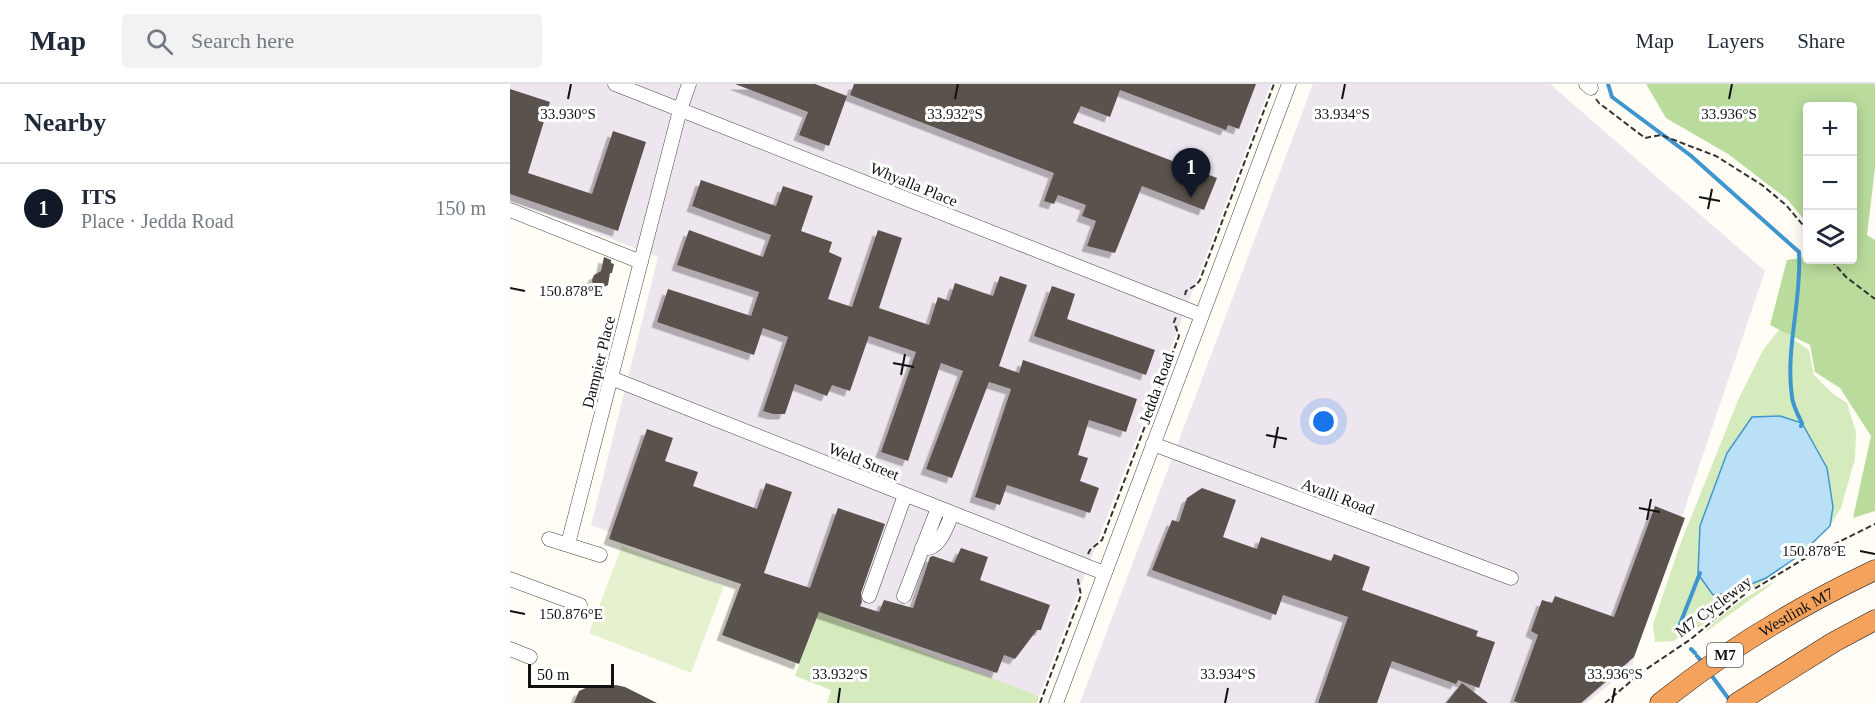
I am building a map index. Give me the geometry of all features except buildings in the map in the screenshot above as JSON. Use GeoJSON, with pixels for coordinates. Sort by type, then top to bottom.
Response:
{"type":"FeatureCollection","features":[{"type":"Feature","properties":{"kind":"highway","name":"Westlink M7"},"geometry":{"type":"LineString","coordinates":[[1665,699],[1723,656],[1784,618],[1875,570]]}},
{"type":"Feature","properties":{"kind":"highway"},"geometry":{"type":"LineString","coordinates":[[1737,703],[1834,642],[1875,620]]}},
{"type":"Feature","properties":{"kind":"street","name":"Whyalla Place"},"geometry":{"type":"LineString","coordinates":[[615,84],[1201,315]]}},
{"type":"Feature","properties":{"kind":"street","name":"Dampier Place"},"geometry":{"type":"LineString","coordinates":[[567,544],[680,110],[689,84]]}},
{"type":"Feature","properties":{"kind":"street","name":"Jedda Road"},"geometry":{"type":"LineString","coordinates":[[1056,703],[1289,84]]}},
{"type":"Feature","properties":{"kind":"street"},"geometry":{"type":"LineString","coordinates":[[510,210],[641,262]]}},
{"type":"Feature","properties":{"kind":"street","name":"Weld Street"},"geometry":{"type":"LineString","coordinates":[[611,378],[1104,573]]}},
{"type":"Feature","properties":{"kind":"street","name":"Avalli Road"},"geometry":{"type":"LineString","coordinates":[[1153,444],[1510,578]]}},
{"type":"Feature","properties":{"kind":"street"},"geometry":{"type":"LineString","coordinates":[[869,596],[905,495]]}},
{"type":"Feature","properties":{"kind":"street"},"geometry":{"type":"LineString","coordinates":[[904,596],[938,508]]}},
{"type":"Feature","properties":{"kind":"street"},"geometry":{"type":"LineString","coordinates":[[922,548],[929,549],[935,546],[952,514]]}},
{"type":"Feature","properties":{"kind":"street"},"geometry":{"type":"LineString","coordinates":[[549,539],[600,555]]}},
{"type":"Feature","properties":{"kind":"street"},"geometry":{"type":"LineString","coordinates":[[510,579],[580,605]]}},
{"type":"Feature","properties":{"kind":"street"},"geometry":{"type":"LineString","coordinates":[[510,649],[530,657]]}},
{"type":"Feature","properties":{"kind":"path"},"geometry":{"type":"LineString","coordinates":[[1186,291],[1200,280],[1274,84]]}},
{"type":"Feature","properties":{"kind":"path"},"geometry":{"type":"LineString","coordinates":[[1588,86],[1599,103],[1645,138],[1661,135],[1716,156],[1762,185],[1786,205],[1803,225]]}},
{"type":"Feature","properties":{"kind":"path"},"geometry":{"type":"LineString","coordinates":[[1835,264],[1846,277],[1875,298]]}},
{"type":"Feature","properties":{"kind":"path"},"geometry":{"type":"LineString","coordinates":[[1090,550],[1102,540],[1179,336],[1174,322]]}},
{"type":"Feature","properties":{"kind":"path","name":"M7 Cycleway"},"geometry":{"type":"LineString","coordinates":[[1605,703],[1642,672],[1691,639],[1747,593],[1802,560],[1875,524]]}},
{"type":"Feature","properties":{"kind":"path"},"geometry":{"type":"LineString","coordinates":[[1040,703],[1081,595],[1078,580]]}},
{"type":"Feature","properties":{"kind":"shaded area"},"geometry":{"type":"Polygon","coordinates":[[[510,84],[1271,84],[1039,696],[591,525],[658,257],[510,200],[510,84]]]}},
{"type":"Feature","properties":{"kind":"shaded area"},"geometry":{"type":"Polygon","coordinates":[[[1313,84],[1550,84],[1765,271],[1632,665],[1587,703],[1080,703],[1313,84]]]}},
{"type":"Feature","properties":{"kind":"green space"},"geometry":{"type":"Polygon","coordinates":[[[1646,84],[1875,84],[1875,168],[1867,235],[1875,240],[1875,511],[1853,518],[1871,436],[1840,388],[1815,372],[1810,345],[1770,325],[1787,260],[1803,258],[1803,264],[1857,264],[1857,102],[1803,102],[1803,218],[1787,199],[1728,154],[1666,118],[1646,84]]]}},
{"type":"Feature","properties":{"kind":"green space"},"geometry":{"type":"Polygon","coordinates":[[[1783,325],[1793,339],[1809,350],[1814,375],[1832,393],[1847,403],[1856,432],[1855,459],[1841,508],[1830,526],[1800,555],[1698,628],[1673,641],[1655,642],[1653,624],[1681,542],[1739,398],[1763,350],[1783,325]]]}},
{"type":"Feature","properties":{"kind":"green space"},"geometry":{"type":"Polygon","coordinates":[[[622,546],[724,586],[691,673],[589,633],[622,546]]]}},
{"type":"Feature","properties":{"kind":"green space"},"geometry":{"type":"Polygon","coordinates":[[[1776,581],[1703,634],[1736,604],[1776,581]]]}},
{"type":"Feature","properties":{"kind":"green space"},"geometry":{"type":"Polygon","coordinates":[[[819,612],[1039,696],[1037,703],[827,703],[831,690],[795,676],[819,612]]]}},
{"type":"Feature","properties":{"kind":"water"},"geometry":{"type":"Polygon","coordinates":[[[1780,416],[1802,423],[1827,468],[1833,507],[1830,526],[1800,555],[1766,578],[1729,593],[1713,595],[1698,574],[1700,526],[1727,453],[1752,417],[1780,416]]]}},
{"type":"Feature","properties":{"kind":"waterway"},"geometry":{"type":"LineString","coordinates":[[1608,84],[1612,97],[1690,155],[1799,252],[1790,379],[1793,400],[1802,423],[1801,426]]}},
{"type":"Feature","properties":{"kind":"waterway"},"geometry":{"type":"LineString","coordinates":[[1682,637],[1680,624],[1700,573]]}},
{"type":"Feature","properties":{"kind":"waterway"},"geometry":{"type":"LineString","coordinates":[[1691,649],[1695,653]]}},
{"type":"Feature","properties":{"kind":"waterway"},"geometry":{"type":"LineString","coordinates":[[1697,656],[1703,663]]}},
{"type":"Feature","properties":{"kind":"waterway"},"geometry":{"type":"LineString","coordinates":[[1709,672],[1731,702]]}},
{"type":"Feature","properties":{"kind":"place","name":"ITS"},"geometry":{"type":"Point","coordinates":[1191,198]}}]}
